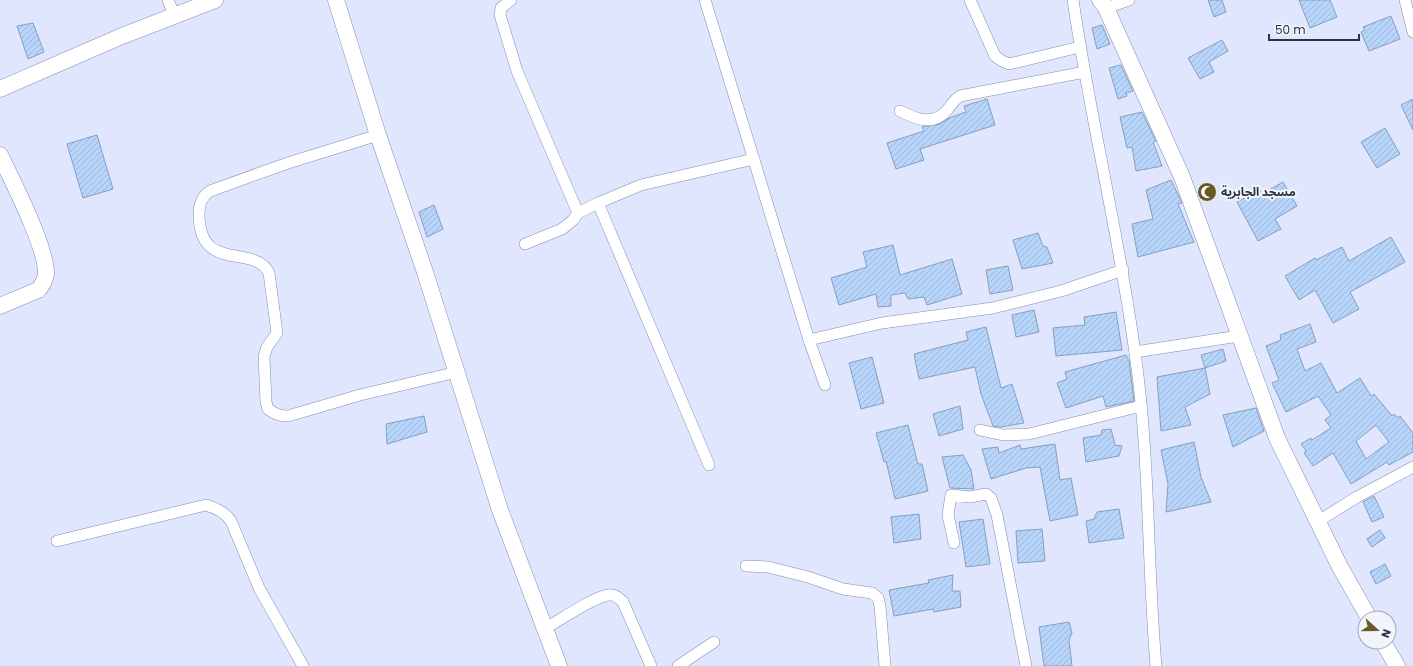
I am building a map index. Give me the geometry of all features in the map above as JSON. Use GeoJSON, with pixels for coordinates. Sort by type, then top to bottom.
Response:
{"type":"FeatureCollection","features":[{"type":"Feature","properties":{"kind":"street"},"geometry":{"type":"LineString","coordinates":[[168,0],[175,17]]}},
{"type":"Feature","properties":{"kind":"street"},"geometry":{"type":"LineString","coordinates":[[0,90],[122,36],[175,17],[215,0]]}},
{"type":"Feature","properties":{"kind":"street"},"geometry":{"type":"LineString","coordinates":[[336,0],[378,135],[457,372],[500,510],[546,628],[559,666]]}},
{"type":"Feature","properties":{"kind":"street"},"geometry":{"type":"LineString","coordinates":[[510,0],[501,8],[500,15],[515,64],[578,213]]}},
{"type":"Feature","properties":{"kind":"street"},"geometry":{"type":"LineString","coordinates":[[705,0],[809,340],[825,385]]}},
{"type":"Feature","properties":{"kind":"street"},"geometry":{"type":"LineString","coordinates":[[970,0],[995,56],[1005,63],[1009,64],[1080,47]]}},
{"type":"Feature","properties":{"kind":"street"},"geometry":{"type":"LineString","coordinates":[[1073,0],[1084,72],[1123,270],[1135,352],[1141,406],[1153,665]]}},
{"type":"Feature","properties":{"kind":"street"},"geometry":{"type":"LineString","coordinates":[[1129,0],[1103,4],[1182,177],[1277,438],[1316,522],[1365,610]]}},
{"type":"Feature","properties":{"kind":"street"},"geometry":{"type":"LineString","coordinates":[[1405,0],[1413,32]]}},
{"type":"Feature","properties":{"kind":"street"},"geometry":{"type":"LineString","coordinates":[[900,111],[922,120],[932,120],[948,110],[952,102],[960,96],[977,91],[1056,79],[1084,72]]}},
{"type":"Feature","properties":{"kind":"street"},"geometry":{"type":"LineString","coordinates":[[378,135],[288,162],[210,191],[202,198],[200,204],[199,218],[202,233],[205,240],[214,250],[256,262],[265,267],[269,273],[277,333],[267,347],[264,357],[266,402],[268,409],[274,413],[280,416],[288,416],[360,395],[457,372]]}},
{"type":"Feature","properties":{"kind":"street"},"geometry":{"type":"LineString","coordinates":[[0,155],[40,246],[46,274],[42,286],[38,290],[0,306]]}},
{"type":"Feature","properties":{"kind":"street"},"geometry":{"type":"LineString","coordinates":[[525,244],[562,230],[578,213],[641,185],[754,159]]}},
{"type":"Feature","properties":{"kind":"street"},"geometry":{"type":"LineString","coordinates":[[598,203],[709,465]]}},
{"type":"Feature","properties":{"kind":"street"},"geometry":{"type":"LineString","coordinates":[[809,340],[882,323],[993,308],[1061,291],[1123,270]]}},
{"type":"Feature","properties":{"kind":"street"},"geometry":{"type":"LineString","coordinates":[[1135,352],[1239,336]]}},
{"type":"Feature","properties":{"kind":"street"},"geometry":{"type":"LineString","coordinates":[[980,430],[1003,435],[1029,434],[1141,406]]}},
{"type":"Feature","properties":{"kind":"street"},"geometry":{"type":"LineString","coordinates":[[1316,522],[1357,497],[1413,467]]}},
{"type":"Feature","properties":{"kind":"street"},"geometry":{"type":"LineString","coordinates":[[954,543],[948,514],[951,495],[970,497],[986,494],[991,498],[997,515],[1026,666]]}},
{"type":"Feature","properties":{"kind":"street"},"geometry":{"type":"LineString","coordinates":[[57,541],[206,505],[214,507],[228,516],[232,521],[259,588],[303,666]]}},
{"type":"Feature","properties":{"kind":"street"},"geometry":{"type":"LineString","coordinates":[[746,566],[768,567],[808,577],[843,589],[872,593],[878,598],[880,606],[885,666]]}},
{"type":"Feature","properties":{"kind":"street"},"geometry":{"type":"LineString","coordinates":[[546,628],[591,602],[610,595],[618,597],[623,602],[651,666]]}},
{"type":"Feature","properties":{"kind":"street"},"geometry":{"type":"LineString","coordinates":[[678,666],[714,642]]}},
{"type":"Feature","properties":{"kind":"street"},"geometry":{"type":"LineString","coordinates":[[1387,650],[1396,666]]}},
{"type":"Feature","properties":{"kind":"building"},"geometry":{"type":"Polygon","coordinates":[[[1208,0],[1222,0],[1226,12],[1214,17],[1208,0]]]}},
{"type":"Feature","properties":{"kind":"building"},"geometry":{"type":"Polygon","coordinates":[[[1299,0],[1330,0],[1337,17],[1310,28],[1299,0]]]}},
{"type":"Feature","properties":{"kind":"building"},"geometry":{"type":"Polygon","coordinates":[[[1391,16],[1400,39],[1369,51],[1361,32],[1365,30],[1363,27],[1391,16]]]}},
{"type":"Feature","properties":{"kind":"building"},"geometry":{"type":"Polygon","coordinates":[[[33,23],[44,52],[28,59],[17,26],[33,23]]]}},
{"type":"Feature","properties":{"kind":"building"},"geometry":{"type":"Polygon","coordinates":[[[1102,25],[1110,44],[1097,49],[1092,28],[1102,25]]]}},
{"type":"Feature","properties":{"kind":"building"},"geometry":{"type":"Polygon","coordinates":[[[1222,40],[1228,51],[1209,62],[1214,72],[1200,79],[1188,58],[1222,40]]]}},
{"type":"Feature","properties":{"kind":"building"},"geometry":{"type":"Polygon","coordinates":[[[1121,65],[1133,91],[1126,93],[1127,96],[1118,99],[1109,68],[1121,65]]]}},
{"type":"Feature","properties":{"kind":"building"},"geometry":{"type":"Polygon","coordinates":[[[987,99],[995,125],[920,149],[924,160],[896,169],[887,143],[924,131],[922,127],[940,124],[949,118],[966,112],[964,106],[987,99]]]}},
{"type":"Feature","properties":{"kind":"building"},"geometry":{"type":"Polygon","coordinates":[[[1413,99],[1413,130],[1401,105],[1413,99]]]}},
{"type":"Feature","properties":{"kind":"building"},"geometry":{"type":"Polygon","coordinates":[[[1142,112],[1156,141],[1153,142],[1162,166],[1136,171],[1132,147],[1127,148],[1120,117],[1142,112]]]}},
{"type":"Feature","properties":{"kind":"building"},"geometry":{"type":"Polygon","coordinates":[[[1385,128],[1400,154],[1377,168],[1361,142],[1385,128]]]}},
{"type":"Feature","properties":{"kind":"building"},"geometry":{"type":"Polygon","coordinates":[[[97,135],[113,189],[83,198],[67,144],[97,135]]]}},
{"type":"Feature","properties":{"kind":"building"},"geometry":{"type":"Polygon","coordinates":[[[1171,180],[1182,203],[1178,204],[1194,242],[1138,257],[1132,224],[1153,219],[1146,190],[1171,180]]]}},
{"type":"Feature","properties":{"kind":"building"},"geometry":{"type":"Polygon","coordinates":[[[1283,182],[1297,206],[1275,219],[1281,229],[1258,241],[1237,202],[1260,190],[1262,194],[1283,182]]]}},
{"type":"Feature","properties":{"kind":"building"},"geometry":{"type":"Polygon","coordinates":[[[434,205],[443,229],[427,237],[419,212],[434,205]]]}},
{"type":"Feature","properties":{"kind":"building"},"geometry":{"type":"Polygon","coordinates":[[[1038,233],[1043,246],[1047,247],[1053,263],[1022,269],[1013,240],[1038,233]]]}},
{"type":"Feature","properties":{"kind":"building"},"geometry":{"type":"Polygon","coordinates":[[[1391,237],[1405,262],[1350,292],[1359,309],[1333,323],[1315,290],[1299,300],[1285,276],[1315,258],[1316,260],[1342,247],[1349,261],[1391,237]]]}},
{"type":"Feature","properties":{"kind":"building"},"geometry":{"type":"Polygon","coordinates":[[[893,245],[900,275],[952,259],[962,294],[927,305],[924,297],[908,299],[905,293],[891,295],[891,306],[878,307],[876,294],[839,305],[831,278],[867,267],[863,252],[893,245]]]}},
{"type":"Feature","properties":{"kind":"building"},"geometry":{"type":"Polygon","coordinates":[[[1008,266],[1013,290],[990,294],[986,270],[1008,266]]]}},
{"type":"Feature","properties":{"kind":"building"},"geometry":{"type":"Polygon","coordinates":[[[1034,310],[1039,332],[1016,337],[1012,315],[1034,310]]]}},
{"type":"Feature","properties":{"kind":"building"},"geometry":{"type":"Polygon","coordinates":[[[1116,312],[1122,350],[1056,356],[1053,328],[1085,325],[1084,317],[1116,312]]]}},
{"type":"Feature","properties":{"kind":"building"},"geometry":{"type":"Polygon","coordinates":[[[1310,324],[1316,342],[1297,349],[1305,371],[1321,363],[1337,393],[1360,378],[1371,396],[1374,394],[1392,416],[1394,414],[1397,418],[1400,416],[1413,433],[1413,452],[1389,465],[1387,462],[1351,484],[1333,453],[1313,466],[1304,453],[1306,451],[1301,444],[1311,438],[1312,440],[1331,428],[1325,420],[1331,415],[1318,396],[1286,412],[1272,383],[1279,380],[1266,346],[1281,340],[1280,335],[1310,324]],[[1376,425],[1356,441],[1366,459],[1389,442],[1376,425]]]}},
{"type":"Feature","properties":{"kind":"building"},"geometry":{"type":"Polygon","coordinates":[[[986,327],[1001,388],[1012,384],[1024,423],[1001,427],[993,426],[981,394],[975,367],[919,379],[914,354],[968,340],[966,332],[986,327]]]}},
{"type":"Feature","properties":{"kind":"building"},"geometry":{"type":"Polygon","coordinates":[[[1223,349],[1226,361],[1205,368],[1201,355],[1223,349]]]}},
{"type":"Feature","properties":{"kind":"building"},"geometry":{"type":"Polygon","coordinates":[[[1126,355],[1129,361],[1134,401],[1106,407],[1103,396],[1066,408],[1057,383],[1067,379],[1065,372],[1126,355]]]}},
{"type":"Feature","properties":{"kind":"building"},"geometry":{"type":"Polygon","coordinates":[[[872,357],[884,403],[861,409],[849,363],[872,357]]]}},
{"type":"Feature","properties":{"kind":"building"},"geometry":{"type":"Polygon","coordinates":[[[1205,368],[1210,394],[1185,407],[1191,425],[1161,431],[1157,377],[1205,368]]]}},
{"type":"Feature","properties":{"kind":"building"},"geometry":{"type":"Polygon","coordinates":[[[960,406],[963,429],[939,436],[933,414],[960,406]]]}},
{"type":"Feature","properties":{"kind":"building"},"geometry":{"type":"Polygon","coordinates":[[[1256,408],[1264,431],[1233,447],[1223,415],[1256,408]]]}},
{"type":"Feature","properties":{"kind":"building"},"geometry":{"type":"Polygon","coordinates":[[[424,416],[427,432],[387,444],[386,424],[424,416]]]}},
{"type":"Feature","properties":{"kind":"building"},"geometry":{"type":"Polygon","coordinates":[[[908,425],[918,464],[922,464],[928,491],[895,499],[886,461],[884,462],[876,433],[908,425]]]}},
{"type":"Feature","properties":{"kind":"building"},"geometry":{"type":"Polygon","coordinates":[[[1111,429],[1115,445],[1122,446],[1119,456],[1086,462],[1083,438],[1101,435],[1102,430],[1111,429]]]}},
{"type":"Feature","properties":{"kind":"building"},"geometry":{"type":"Polygon","coordinates":[[[1194,442],[1201,477],[1211,502],[1166,512],[1168,484],[1161,450],[1194,442]]]}},
{"type":"Feature","properties":{"kind":"building"},"geometry":{"type":"Polygon","coordinates":[[[1055,444],[1060,480],[1071,478],[1078,515],[1050,521],[1040,467],[1026,468],[991,479],[982,449],[998,447],[999,453],[1020,445],[1021,449],[1055,444]]]}},
{"type":"Feature","properties":{"kind":"building"},"geometry":{"type":"Polygon","coordinates":[[[963,455],[971,470],[974,489],[950,488],[942,457],[963,455]]]}},
{"type":"Feature","properties":{"kind":"building"},"geometry":{"type":"Polygon","coordinates":[[[1374,496],[1384,517],[1372,522],[1363,502],[1374,496]]]}},
{"type":"Feature","properties":{"kind":"building"},"geometry":{"type":"Polygon","coordinates":[[[1119,509],[1124,538],[1089,543],[1086,521],[1094,519],[1097,512],[1119,509]]]}},
{"type":"Feature","properties":{"kind":"building"},"geometry":{"type":"Polygon","coordinates":[[[919,514],[921,539],[894,543],[891,517],[919,514]]]}},
{"type":"Feature","properties":{"kind":"building"},"geometry":{"type":"Polygon","coordinates":[[[983,519],[990,564],[966,567],[959,522],[983,519]]]}},
{"type":"Feature","properties":{"kind":"building"},"geometry":{"type":"Polygon","coordinates":[[[1042,529],[1045,561],[1018,563],[1016,531],[1042,529]]]}},
{"type":"Feature","properties":{"kind":"building"},"geometry":{"type":"Polygon","coordinates":[[[1380,530],[1385,538],[1372,547],[1367,539],[1380,530]]]}},
{"type":"Feature","properties":{"kind":"building"},"geometry":{"type":"Polygon","coordinates":[[[1385,564],[1391,576],[1376,584],[1370,572],[1385,564]]]}},
{"type":"Feature","properties":{"kind":"building"},"geometry":{"type":"Polygon","coordinates":[[[953,575],[952,591],[960,591],[961,607],[934,612],[933,609],[894,616],[889,590],[929,583],[928,580],[953,575]]]}},
{"type":"Feature","properties":{"kind":"building"},"geometry":{"type":"Polygon","coordinates":[[[1069,622],[1072,633],[1069,640],[1072,666],[1044,666],[1039,627],[1069,622]]]}},
{"type":"Feature","properties":{"kind":"place","name":"مسجد الجابرية"},"geometry":{"type":"Point","coordinates":[1207,192]}}]}
